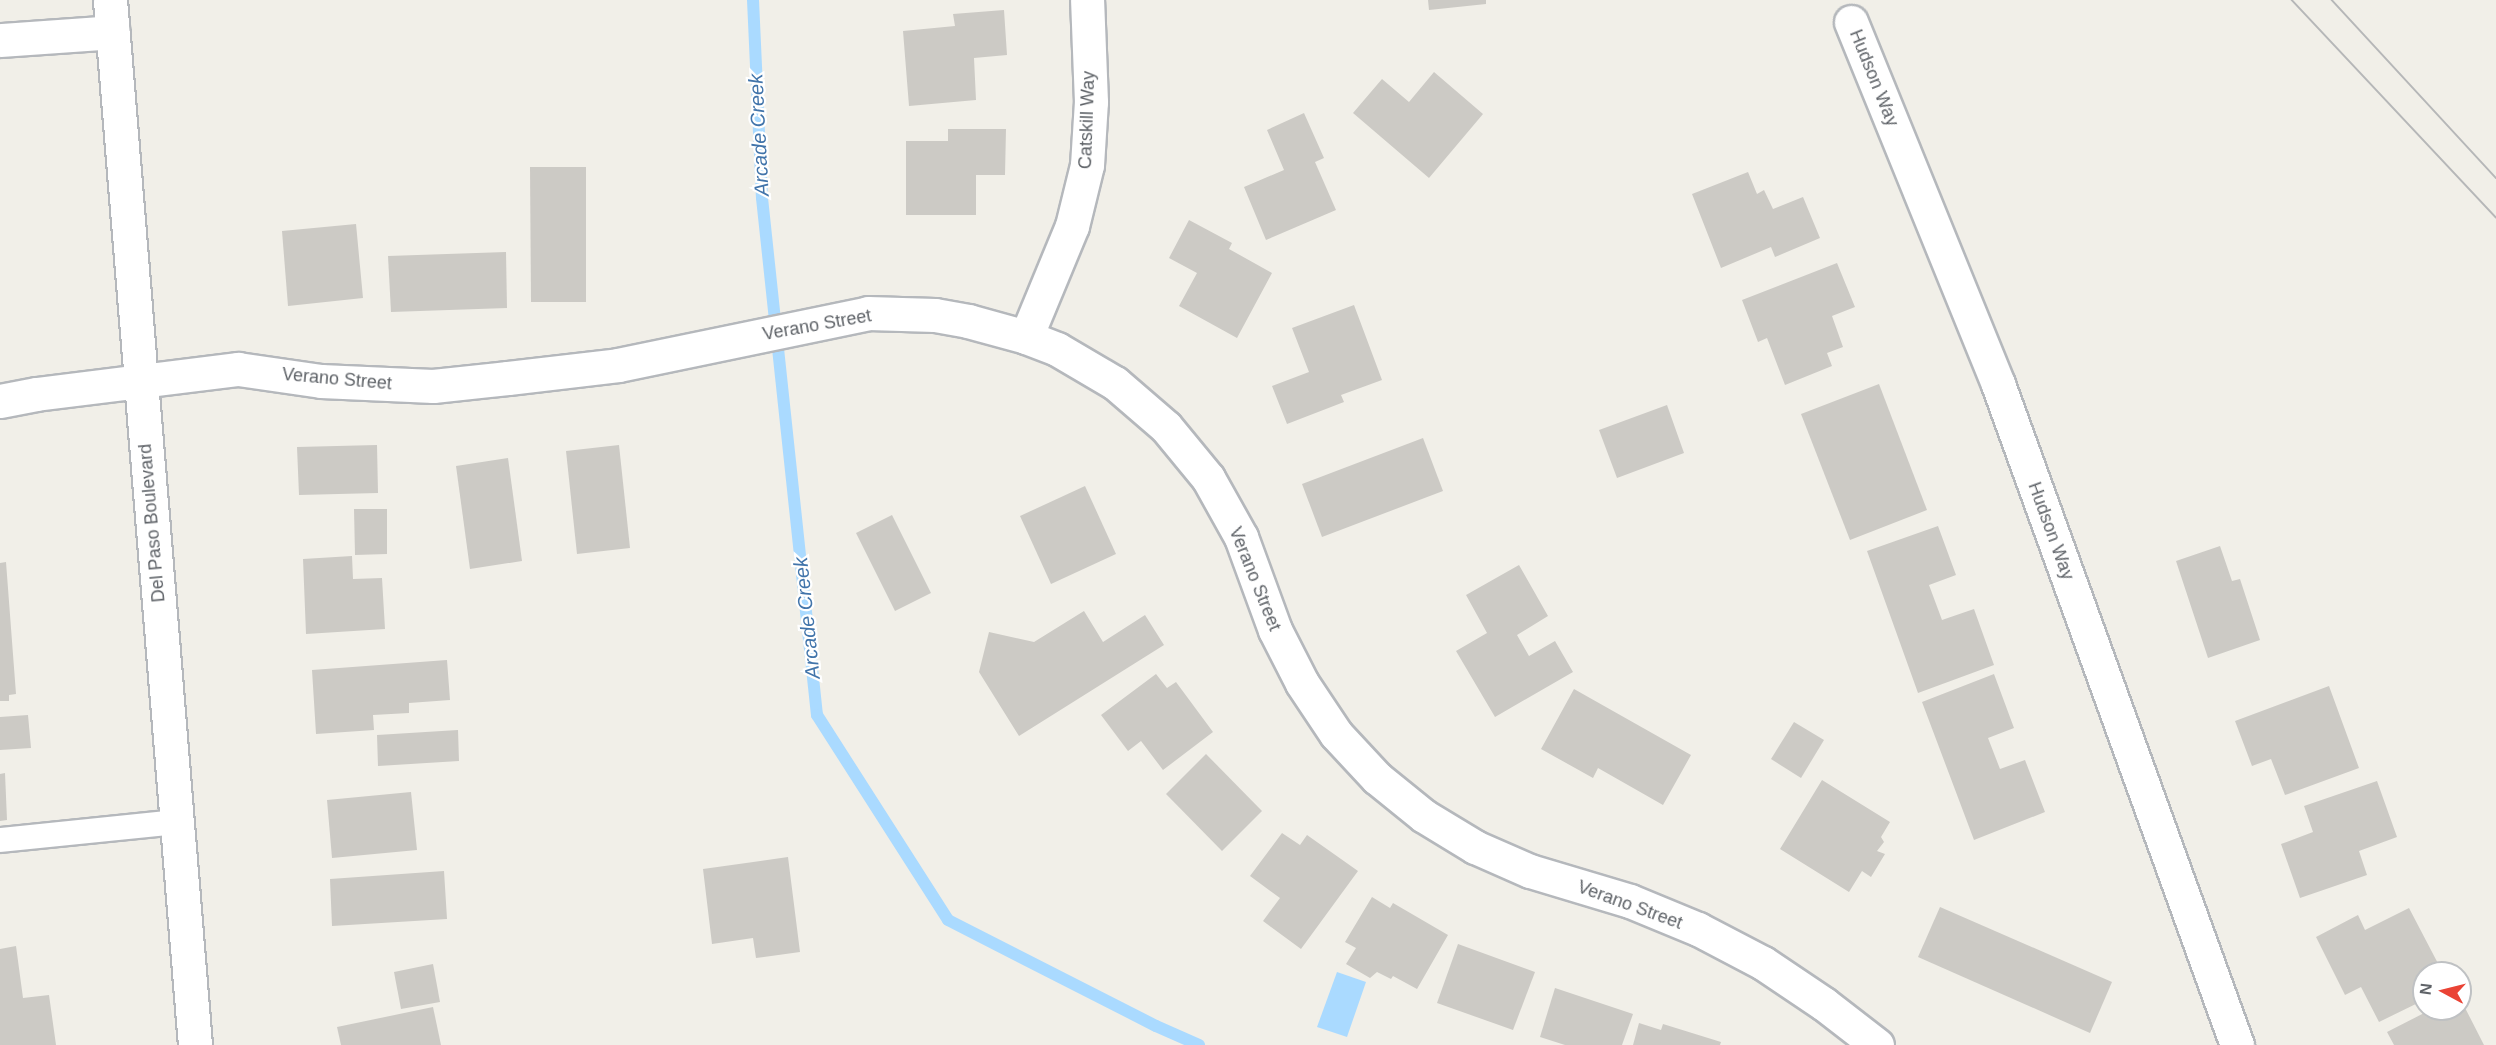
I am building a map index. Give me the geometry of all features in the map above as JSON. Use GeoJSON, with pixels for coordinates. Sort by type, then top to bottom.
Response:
{"type":"FeatureCollection","features":[{"type":"Feature","properties":{"kind":"street","name":"Catskill Way"},"geometry":{"type":"LineString","coordinates":[[1026,337],[1072,226],[1087,165],[1091,102],[1087,0]]}},
{"type":"Feature","properties":{"kind":"street"},"geometry":{"type":"LineString","coordinates":[[0,40],[112,16]]}},
{"type":"Feature","properties":{"kind":"street","name":"Del Paso Boulevard"},"geometry":{"type":"LineString","coordinates":[[112,16],[195,1045]]}},
{"type":"Feature","properties":{"kind":"street","name":"Hudson Way"},"geometry":{"type":"LineString","coordinates":[[1851,22],[1998,384],[2236,1045]]}},
{"type":"Feature","properties":{"kind":"street","name":"Verano Street"},"geometry":{"type":"LineString","coordinates":[[0,401],[36,394],[238,369],[321,381],[433,386],[618,365],[868,313],[935,315],[968,321],[1026,337],[1057,349],[1115,383],[1166,427],[1208,478],[1242,537],[1275,630],[1302,683],[1336,734],[1377,778],[1424,816],[1474,847],[1530,871],[1630,901],[1698,929],[1763,963],[1824,1004],[1877,1045]]}},
{"type":"Feature","properties":{"kind":"lane"},"geometry":{"type":"LineString","coordinates":[[0,840],[177,822]]}},
{"type":"Feature","properties":{"kind":"water"},"geometry":{"type":"Polygon","coordinates":[[[1337,972],[1366,982],[1347,1037],[1317,1027],[1337,972]]]}},
{"type":"Feature","properties":{"kind":"building"},"geometry":{"type":"Polygon","coordinates":[[[1428,0],[1486,0],[1486,4],[1429,10],[1428,0]]]}},
{"type":"Feature","properties":{"kind":"building"},"geometry":{"type":"Polygon","coordinates":[[[1004,10],[1007,55],[974,58],[976,100],[909,106],[903,31],[955,26],[953,14],[1004,10]]]}},
{"type":"Feature","properties":{"kind":"building"},"geometry":{"type":"Polygon","coordinates":[[[1434,72],[1483,114],[1429,178],[1353,113],[1382,79],[1409,102],[1434,72]]]}},
{"type":"Feature","properties":{"kind":"building"},"geometry":{"type":"Polygon","coordinates":[[[1304,113],[1324,158],[1315,162],[1336,210],[1266,240],[1244,187],[1284,170],[1267,130],[1304,113]]]}},
{"type":"Feature","properties":{"kind":"building"},"geometry":{"type":"Polygon","coordinates":[[[948,129],[1006,129],[1005,175],[976,175],[976,215],[906,215],[906,141],[948,141],[948,129]]]}},
{"type":"Feature","properties":{"kind":"building"},"geometry":{"type":"Polygon","coordinates":[[[530,167],[586,167],[586,302],[531,302],[530,167]]]}},
{"type":"Feature","properties":{"kind":"building"},"geometry":{"type":"Polygon","coordinates":[[[1748,172],[1757,194],[1764,190],[1773,209],[1803,197],[1820,238],[1775,257],[1771,247],[1721,268],[1692,194],[1748,172]]]}},
{"type":"Feature","properties":{"kind":"building"},"geometry":{"type":"Polygon","coordinates":[[[1189,220],[1232,243],[1229,249],[1272,273],[1237,338],[1179,306],[1197,273],[1169,258],[1189,220]]]}},
{"type":"Feature","properties":{"kind":"building"},"geometry":{"type":"Polygon","coordinates":[[[356,224],[363,298],[288,306],[282,231],[356,224]]]}},
{"type":"Feature","properties":{"kind":"building"},"geometry":{"type":"Polygon","coordinates":[[[506,252],[507,308],[391,312],[388,256],[506,252]]]}},
{"type":"Feature","properties":{"kind":"building"},"geometry":{"type":"Polygon","coordinates":[[[1837,263],[1855,307],[1832,316],[1843,347],[1827,353],[1832,366],[1785,385],[1767,338],[1758,342],[1742,300],[1837,263]]]}},
{"type":"Feature","properties":{"kind":"building"},"geometry":{"type":"Polygon","coordinates":[[[1354,305],[1382,380],[1341,395],[1344,402],[1287,424],[1272,386],[1309,372],[1292,328],[1354,305]]]}},
{"type":"Feature","properties":{"kind":"building"},"geometry":{"type":"Polygon","coordinates":[[[1879,384],[1927,510],[1850,540],[1801,414],[1879,384]]]}},
{"type":"Feature","properties":{"kind":"building"},"geometry":{"type":"Polygon","coordinates":[[[1667,405],[1684,453],[1617,478],[1599,430],[1667,405]]]}},
{"type":"Feature","properties":{"kind":"building"},"geometry":{"type":"Polygon","coordinates":[[[1423,438],[1443,491],[1322,537],[1302,484],[1423,438]]]}},
{"type":"Feature","properties":{"kind":"building"},"geometry":{"type":"Polygon","coordinates":[[[377,445],[378,493],[299,495],[297,447],[377,445]]]}},
{"type":"Feature","properties":{"kind":"building"},"geometry":{"type":"Polygon","coordinates":[[[619,445],[630,548],[577,554],[566,451],[619,445]]]}},
{"type":"Feature","properties":{"kind":"building"},"geometry":{"type":"Polygon","coordinates":[[[508,458],[522,561],[470,569],[456,466],[508,458]]]}},
{"type":"Feature","properties":{"kind":"building"},"geometry":{"type":"Polygon","coordinates":[[[1085,486],[1116,554],[1051,584],[1020,516],[1085,486]]]}},
{"type":"Feature","properties":{"kind":"building"},"geometry":{"type":"Polygon","coordinates":[[[354,509],[387,509],[387,554],[355,555],[354,509]]]}},
{"type":"Feature","properties":{"kind":"building"},"geometry":{"type":"Polygon","coordinates":[[[892,515],[931,593],[895,611],[856,533],[892,515]]]}},
{"type":"Feature","properties":{"kind":"building"},"geometry":{"type":"Polygon","coordinates":[[[1938,526],[1956,575],[1929,585],[1942,620],[1974,609],[1994,665],[1918,693],[1867,551],[1938,526]]]}},
{"type":"Feature","properties":{"kind":"building"},"geometry":{"type":"Polygon","coordinates":[[[2220,546],[2232,581],[2240,579],[2260,640],[2208,658],[2176,561],[2220,546]]]}},
{"type":"Feature","properties":{"kind":"building"},"geometry":{"type":"Polygon","coordinates":[[[352,556],[353,579],[382,578],[385,629],[306,634],[303,559],[352,556]]]}},
{"type":"Feature","properties":{"kind":"building"},"geometry":{"type":"Polygon","coordinates":[[[6,562],[16,694],[9,695],[9,701],[0,701],[0,563],[6,562]]]}},
{"type":"Feature","properties":{"kind":"building"},"geometry":{"type":"Polygon","coordinates":[[[1519,565],[1548,616],[1517,635],[1529,656],[1555,641],[1573,672],[1495,717],[1456,651],[1487,633],[1466,595],[1519,565]]]}},
{"type":"Feature","properties":{"kind":"building"},"geometry":{"type":"Polygon","coordinates":[[[1084,611],[1103,642],[1145,615],[1164,645],[1019,736],[979,672],[989,632],[1034,642],[1084,611]]]}},
{"type":"Feature","properties":{"kind":"building"},"geometry":{"type":"Polygon","coordinates":[[[447,660],[450,700],[409,703],[409,713],[373,715],[374,730],[316,734],[312,670],[447,660]]]}},
{"type":"Feature","properties":{"kind":"building"},"geometry":{"type":"Polygon","coordinates":[[[1156,674],[1167,688],[1176,682],[1213,732],[1163,770],[1141,741],[1128,751],[1101,715],[1156,674]]]}},
{"type":"Feature","properties":{"kind":"building"},"geometry":{"type":"Polygon","coordinates":[[[1994,674],[2014,728],[1988,738],[2000,769],[2025,760],[2045,812],[1974,840],[1922,702],[1994,674]]]}},
{"type":"Feature","properties":{"kind":"building"},"geometry":{"type":"Polygon","coordinates":[[[2329,686],[2359,768],[2285,795],[2271,759],[2252,766],[2235,721],[2329,686]]]}},
{"type":"Feature","properties":{"kind":"building"},"geometry":{"type":"Polygon","coordinates":[[[1574,689],[1691,755],[1663,805],[1598,768],[1593,778],[1541,749],[1574,689]]]}},
{"type":"Feature","properties":{"kind":"building"},"geometry":{"type":"Polygon","coordinates":[[[28,715],[31,748],[0,750],[0,717],[28,715]]]}},
{"type":"Feature","properties":{"kind":"building"},"geometry":{"type":"Polygon","coordinates":[[[1794,722],[1824,740],[1801,778],[1771,759],[1794,722]]]}},
{"type":"Feature","properties":{"kind":"building"},"geometry":{"type":"Polygon","coordinates":[[[458,730],[459,761],[378,766],[377,735],[458,730]]]}},
{"type":"Feature","properties":{"kind":"building"},"geometry":{"type":"Polygon","coordinates":[[[1206,754],[1262,811],[1222,851],[1166,794],[1206,754]]]}},
{"type":"Feature","properties":{"kind":"building"},"geometry":{"type":"Polygon","coordinates":[[[5,773],[7,820],[0,821],[0,774],[5,773]]]}},
{"type":"Feature","properties":{"kind":"building"},"geometry":{"type":"Polygon","coordinates":[[[1822,780],[1890,822],[1881,837],[1884,842],[1877,851],[1885,854],[1871,877],[1862,871],[1849,892],[1780,849],[1822,780]]]}},
{"type":"Feature","properties":{"kind":"building"},"geometry":{"type":"Polygon","coordinates":[[[2377,781],[2397,837],[2359,851],[2367,875],[2300,898],[2281,844],[2313,832],[2304,806],[2377,781]]]}},
{"type":"Feature","properties":{"kind":"building"},"geometry":{"type":"Polygon","coordinates":[[[411,792],[417,850],[332,858],[327,800],[411,792]]]}},
{"type":"Feature","properties":{"kind":"building"},"geometry":{"type":"Polygon","coordinates":[[[1282,833],[1300,845],[1307,835],[1358,871],[1301,949],[1263,921],[1280,898],[1250,876],[1282,833]]]}},
{"type":"Feature","properties":{"kind":"building"},"geometry":{"type":"Polygon","coordinates":[[[788,857],[800,952],[756,958],[753,938],[712,944],[703,869],[788,857]]]}},
{"type":"Feature","properties":{"kind":"building"},"geometry":{"type":"Polygon","coordinates":[[[444,871],[447,919],[332,926],[330,879],[444,871]]]}},
{"type":"Feature","properties":{"kind":"building"},"geometry":{"type":"Polygon","coordinates":[[[1372,897],[1390,908],[1393,903],[1448,935],[1417,989],[1393,976],[1391,979],[1377,972],[1370,978],[1346,964],[1356,948],[1345,942],[1372,897]]]}},
{"type":"Feature","properties":{"kind":"building"},"geometry":{"type":"Polygon","coordinates":[[[1940,907],[2112,982],[2090,1033],[1918,957],[1940,907]]]}},
{"type":"Feature","properties":{"kind":"building"},"geometry":{"type":"Polygon","coordinates":[[[2409,908],[2437,961],[2412,961],[2412,1006],[2379,1022],[2361,987],[2345,995],[2316,937],[2358,915],[2365,930],[2409,908]]]}},
{"type":"Feature","properties":{"kind":"building"},"geometry":{"type":"Polygon","coordinates":[[[1458,944],[1535,972],[1513,1030],[1437,1003],[1458,944]]]}},
{"type":"Feature","properties":{"kind":"building"},"geometry":{"type":"Polygon","coordinates":[[[16,946],[23,998],[49,995],[56,1045],[0,1045],[0,949],[16,946]]]}},
{"type":"Feature","properties":{"kind":"building"},"geometry":{"type":"Polygon","coordinates":[[[433,964],[440,1002],[401,1009],[394,972],[433,964]]]}},
{"type":"Feature","properties":{"kind":"building"},"geometry":{"type":"Polygon","coordinates":[[[1555,988],[1633,1014],[1622,1045],[1565,1045],[1540,1037],[1555,988]]]}},
{"type":"Feature","properties":{"kind":"building"},"geometry":{"type":"Polygon","coordinates":[[[433,1007],[441,1045],[341,1045],[337,1027],[433,1007]]]}},
{"type":"Feature","properties":{"kind":"building"},"geometry":{"type":"Polygon","coordinates":[[[2412,1019],[2472,1021],[2484,1045],[2394,1045],[2387,1032],[2412,1019]]]}},
{"type":"Feature","properties":{"kind":"building"},"geometry":{"type":"Polygon","coordinates":[[[1639,1023],[1661,1030],[1663,1024],[1721,1042],[1720,1045],[1633,1045],[1639,1023]]]}},
{"type":"Feature","properties":{"kind":"waterway","name":"Arcade Creek"},"geometry":{"type":"LineString","coordinates":[[753,0],[762,198],[817,715],[948,920],[1156,1026],[1199,1045]]}},
{"type":"Feature","properties":{"kind":"tram line"},"geometry":{"type":"LineString","coordinates":[[2292,0],[2496,217]]}},
{"type":"Feature","properties":{"kind":"tram line"},"geometry":{"type":"LineString","coordinates":[[2332,0],[2496,178]]}}]}
